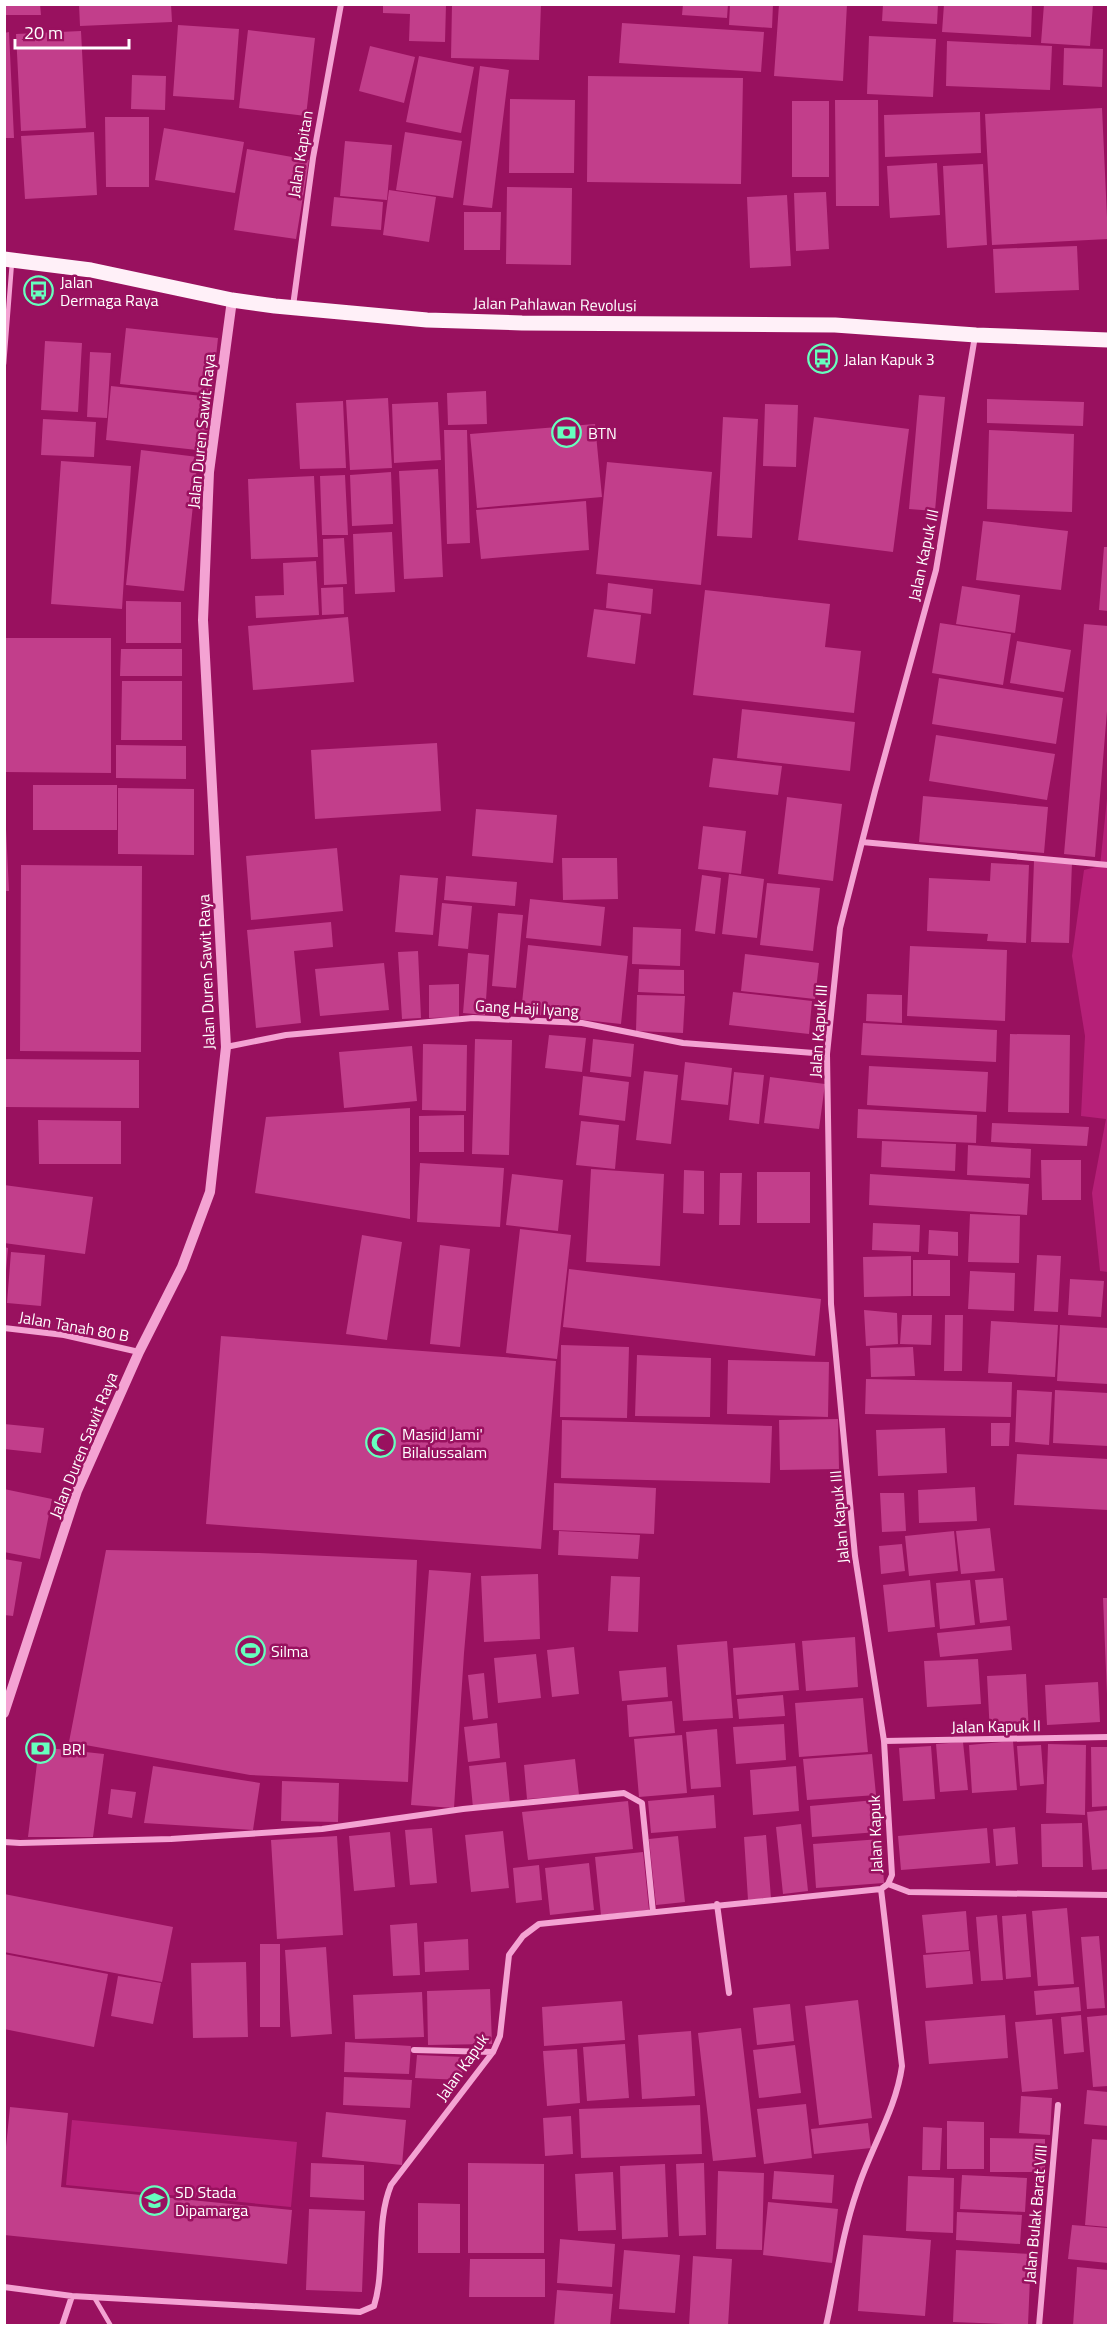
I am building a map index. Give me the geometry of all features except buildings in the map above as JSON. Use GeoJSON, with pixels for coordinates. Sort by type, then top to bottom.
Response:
{"type":"FeatureCollection","features":[{"type":"Feature","properties":{"kind":"main road","name":"Jalan Pahlawan Revolusi"},"geometry":{"type":"LineString","coordinates":[[9,260],[91,270],[232,300],[427,320],[835,326],[1108,340]]}},
{"type":"Feature","properties":{"kind":"street","name":"Jalan Kapitan"},"geometry":{"type":"LineString","coordinates":[[293,308],[298,253],[341,4]]}},
{"type":"Feature","properties":{"kind":"street","name":"Jalan Duren Sawit Raya"},"geometry":{"type":"LineString","coordinates":[[4,1713],[77,1491],[139,1352],[182,1267],[210,1192],[226,1047],[203,620],[209,472],[232,300]]}},
{"type":"Feature","properties":{"kind":"street","name":"Jalan Kapuk III"},"geometry":{"type":"LineString","coordinates":[[884,1741],[855,1556],[831,1304],[827,1054],[840,928],[936,570],[976,335]]}},
{"type":"Feature","properties":{"kind":"street"},"geometry":{"type":"LineString","coordinates":[[862,842],[1108,865]]}},
{"type":"Feature","properties":{"kind":"street","name":"Gang Haji Iyang"},"geometry":{"type":"LineString","coordinates":[[226,1047],[286,1035],[473,1018],[582,1023],[683,1043],[827,1054]]}},
{"type":"Feature","properties":{"kind":"street","name":"Jalan Tanah 80 B"},"geometry":{"type":"LineString","coordinates":[[4,1328],[64,1335],[139,1352]]}},
{"type":"Feature","properties":{"kind":"street","name":"Jalan Kapuk II"},"geometry":{"type":"LineString","coordinates":[[884,1741],[1108,1737]]}},
{"type":"Feature","properties":{"kind":"street","name":"Jalan Kapuk"},"geometry":{"type":"LineString","coordinates":[[4,2287],[72,2296],[360,2312],[374,2306],[377,2294],[384,2201],[391,2185],[493,2052],[500,2036],[509,1955],[523,1936],[539,1924],[881,1889],[888,1884],[892,1875],[884,1741]]}},
{"type":"Feature","properties":{"kind":"street"},"geometry":{"type":"LineString","coordinates":[[4,1842],[171,1839],[322,1829],[463,1809],[624,1793],[642,1803],[653,1912]]}},
{"type":"Feature","properties":{"kind":"street"},"geometry":{"type":"LineString","coordinates":[[888,1884],[909,1892],[1108,1895]]}},
{"type":"Feature","properties":{"kind":"street"},"geometry":{"type":"LineString","coordinates":[[826,2325],[856,2192],[900,2082],[902,2066],[881,1889]]}},
{"type":"Feature","properties":{"kind":"street"},"geometry":{"type":"LineString","coordinates":[[717,1904],[729,1993]]}},
{"type":"Feature","properties":{"kind":"street"},"geometry":{"type":"LineString","coordinates":[[414,2050],[493,2052]]}},
{"type":"Feature","properties":{"kind":"street","name":"Jalan Bulak Barat VIII"},"geometry":{"type":"LineString","coordinates":[[1039,2325],[1058,2105]]}},
{"type":"Feature","properties":{"kind":"street"},"geometry":{"type":"LineString","coordinates":[[62,2325],[72,2296]]}},
{"type":"Feature","properties":{"kind":"lane"},"geometry":{"type":"LineString","coordinates":[[4,364],[9,260]]}},
{"type":"Feature","properties":{"kind":"lane"},"geometry":{"type":"LineString","coordinates":[[94,2297],[111,2325]]}},
{"type":"Feature","properties":{"kind":"shaded area"},"geometry":{"type":"Polygon","coordinates":[[[1108,789],[1108,1272],[1100,1271],[1092,1193],[1106,1119],[1081,1116],[1085,1036],[1072,956],[1084,870],[1100,866],[1108,789]]]}},
{"type":"Feature","properties":{"kind":"shaded area"},"geometry":{"type":"Polygon","coordinates":[[[72,2120],[297,2142],[291,2207],[66,2185],[72,2120]]]}},
{"type":"Feature","properties":{"kind":"place","name":"Jalan Dermaga Raya"},"geometry":{"type":"Point","coordinates":[39,291]}},
{"type":"Feature","properties":{"kind":"place","name":"Jalan Kapuk 3"},"geometry":{"type":"Point","coordinates":[823,359]}},
{"type":"Feature","properties":{"kind":"place","name":"BTN"},"geometry":{"type":"Point","coordinates":[567,433]}},
{"type":"Feature","properties":{"kind":"place","name":"Masjid Jami' Bilalussalam"},"geometry":{"type":"Point","coordinates":[381,1443]}},
{"type":"Feature","properties":{"kind":"place","name":"Silma"},"geometry":{"type":"Point","coordinates":[250,1651]}},
{"type":"Feature","properties":{"kind":"place","name":"BRI"},"geometry":{"type":"Point","coordinates":[41,1749]}},
{"type":"Feature","properties":{"kind":"place","name":"SD Stada Dipamarga"},"geometry":{"type":"Point","coordinates":[154,2201]}}]}
